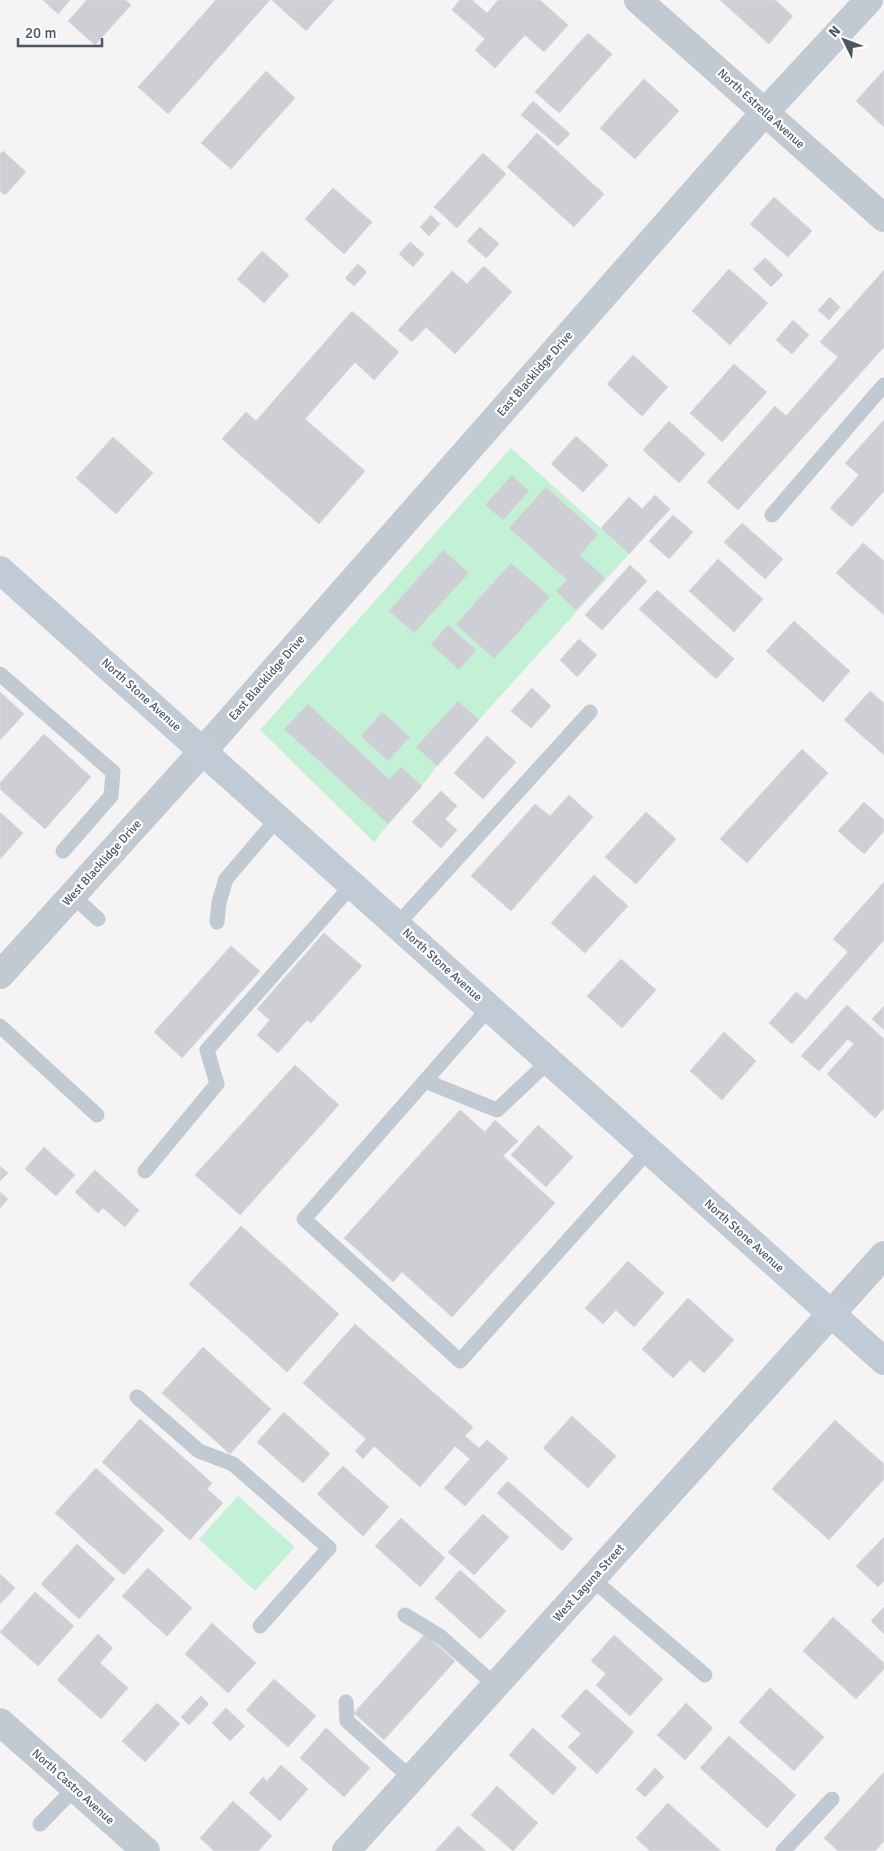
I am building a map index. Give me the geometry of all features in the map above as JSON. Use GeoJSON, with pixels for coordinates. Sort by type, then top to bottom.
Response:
{"type":"FeatureCollection","features":[{"type":"Feature","properties":{"kind":"main road","name":"North Stone Avenue"},"geometry":{"type":"LineString","coordinates":[[0,570],[884,1362]]}},
{"type":"Feature","properties":{"kind":"street","name":"North Estrella Avenue"},"geometry":{"type":"LineString","coordinates":[[638,0],[884,218]]}},
{"type":"Feature","properties":{"kind":"street","name":"East Blacklidge Drive"},"geometry":{"type":"LineString","coordinates":[[203,751],[765,112],[869,0]]}},
{"type":"Feature","properties":{"kind":"street","name":"West Blacklidge Drive"},"geometry":{"type":"LineString","coordinates":[[0,975],[203,751]]}},
{"type":"Feature","properties":{"kind":"street","name":"West Laguna Street"},"geometry":{"type":"LineString","coordinates":[[346,1851],[884,1255]]}},
{"type":"Feature","properties":{"kind":"street","name":"North Castro Avenue"},"geometry":{"type":"LineString","coordinates":[[0,1722],[146,1851]]}},
{"type":"Feature","properties":{"kind":"lane"},"geometry":{"type":"LineString","coordinates":[[772,515],[884,385]]}},
{"type":"Feature","properties":{"kind":"lane"},"geometry":{"type":"LineString","coordinates":[[0,674],[113,772],[111,796],[63,851]]}},
{"type":"Feature","properties":{"kind":"lane"},"geometry":{"type":"LineString","coordinates":[[397,925],[590,712]]}},
{"type":"Feature","properties":{"kind":"lane"},"geometry":{"type":"LineString","coordinates":[[217,922],[219,902],[226,879],[278,818]]}},
{"type":"Feature","properties":{"kind":"lane"},"geometry":{"type":"LineString","coordinates":[[145,1171],[217,1084],[207,1050],[352,884]]}},
{"type":"Feature","properties":{"kind":"lane"},"geometry":{"type":"LineString","coordinates":[[72,895],[98,919]]}},
{"type":"Feature","properties":{"kind":"lane"},"geometry":{"type":"LineString","coordinates":[[489,1008],[304,1219],[460,1361],[648,1151]]}},
{"type":"Feature","properties":{"kind":"lane"},"geometry":{"type":"LineString","coordinates":[[0,1026],[97,1115]]}},
{"type":"Feature","properties":{"kind":"lane"},"geometry":{"type":"LineString","coordinates":[[425,1082],[497,1110],[549,1061]]}},
{"type":"Feature","properties":{"kind":"lane"},"geometry":{"type":"LineString","coordinates":[[137,1397],[199,1450],[232,1464],[329,1548],[260,1626]]}},
{"type":"Feature","properties":{"kind":"lane"},"geometry":{"type":"LineString","coordinates":[[592,1579],[705,1675]]}},
{"type":"Feature","properties":{"kind":"lane"},"geometry":{"type":"LineString","coordinates":[[405,1615],[441,1637],[495,1685]]}},
{"type":"Feature","properties":{"kind":"lane"},"geometry":{"type":"LineString","coordinates":[[346,1702],[347,1721],[411,1778]]}},
{"type":"Feature","properties":{"kind":"lane"},"geometry":{"type":"LineString","coordinates":[[40,1824],[75,1788]]}},
{"type":"Feature","properties":{"kind":"lane"},"geometry":{"type":"LineString","coordinates":[[783,1851],[832,1799]]}},
{"type":"Feature","properties":{"kind":"green space"},"geometry":{"type":"Polygon","coordinates":[[[511,448],[629,554],[437,766],[374,842],[260,730],[511,448]]]}},
{"type":"Feature","properties":{"kind":"green space"},"geometry":{"type":"Polygon","coordinates":[[[238,1496],[295,1547],[255,1591],[199,1539],[238,1496]]]}},
{"type":"Feature","properties":{"kind":"building"},"geometry":{"type":"Polygon","coordinates":[[[43,0],[70,0],[58,14],[43,0]]]}},
{"type":"Feature","properties":{"kind":"building"},"geometry":{"type":"Polygon","coordinates":[[[87,0],[126,0],[131,5],[95,45],[68,21],[87,0]]]}},
{"type":"Feature","properties":{"kind":"building"},"geometry":{"type":"Polygon","coordinates":[[[216,0],[270,0],[168,114],[138,87],[216,0]]]}},
{"type":"Feature","properties":{"kind":"building"},"geometry":{"type":"Polygon","coordinates":[[[272,0],[334,0],[306,31],[272,0]]]}},
{"type":"Feature","properties":{"kind":"building"},"geometry":{"type":"Polygon","coordinates":[[[460,0],[472,0],[487,13],[498,0],[540,0],[568,25],[544,52],[525,35],[495,68],[475,50],[485,39],[452,10],[460,0]]]}},
{"type":"Feature","properties":{"kind":"building"},"geometry":{"type":"Polygon","coordinates":[[[720,0],[775,0],[793,16],[769,44],[720,0]]]}},
{"type":"Feature","properties":{"kind":"building"},"geometry":{"type":"Polygon","coordinates":[[[588,33],[612,54],[559,113],[535,92],[588,33]]]}},
{"type":"Feature","properties":{"kind":"building"},"geometry":{"type":"Polygon","coordinates":[[[884,70],[884,127],[856,101],[884,70]]]}},
{"type":"Feature","properties":{"kind":"building"},"geometry":{"type":"Polygon","coordinates":[[[266,71],[295,98],[231,169],[201,143],[266,71]]]}},
{"type":"Feature","properties":{"kind":"building"},"geometry":{"type":"Polygon","coordinates":[[[644,79],[679,111],[635,159],[600,128],[644,79]]]}},
{"type":"Feature","properties":{"kind":"building"},"geometry":{"type":"Polygon","coordinates":[[[533,101],[570,134],[558,146],[521,115],[533,101]]]}},
{"type":"Feature","properties":{"kind":"building"},"geometry":{"type":"Polygon","coordinates":[[[537,133],[604,194],[574,227],[507,167],[537,133]]]}},
{"type":"Feature","properties":{"kind":"building"},"geometry":{"type":"Polygon","coordinates":[[[3,151],[26,172],[5,195],[0,191],[0,154],[3,151]]]}},
{"type":"Feature","properties":{"kind":"building"},"geometry":{"type":"Polygon","coordinates":[[[483,153],[506,174],[457,228],[434,207],[483,153]]]}},
{"type":"Feature","properties":{"kind":"building"},"geometry":{"type":"Polygon","coordinates":[[[333,188],[372,222],[344,254],[305,219],[333,188]]]}},
{"type":"Feature","properties":{"kind":"building"},"geometry":{"type":"Polygon","coordinates":[[[774,197],[812,231],[788,257],[750,224],[774,197]]]}},
{"type":"Feature","properties":{"kind":"building"},"geometry":{"type":"Polygon","coordinates":[[[431,215],[440,224],[429,236],[420,227],[431,215]]]}},
{"type":"Feature","properties":{"kind":"building"},"geometry":{"type":"Polygon","coordinates":[[[480,227],[499,244],[486,258],[467,241],[480,227]]]}},
{"type":"Feature","properties":{"kind":"building"},"geometry":{"type":"Polygon","coordinates":[[[410,242],[424,254],[413,267],[399,254],[410,242]]]}},
{"type":"Feature","properties":{"kind":"building"},"geometry":{"type":"Polygon","coordinates":[[[262,251],[289,275],[264,303],[237,279],[262,251]]]}},
{"type":"Feature","properties":{"kind":"building"},"geometry":{"type":"Polygon","coordinates":[[[765,258],[783,275],[771,287],[753,269],[765,258]]]}},
{"type":"Feature","properties":{"kind":"building"},"geometry":{"type":"Polygon","coordinates":[[[358,264],[367,272],[354,286],[345,278],[358,264]]]}},
{"type":"Feature","properties":{"kind":"building"},"geometry":{"type":"Polygon","coordinates":[[[484,266],[512,292],[455,354],[426,327],[412,342],[398,330],[452,271],[467,284],[484,266]]]}},
{"type":"Feature","properties":{"kind":"building"},"geometry":{"type":"Polygon","coordinates":[[[729,269],[768,303],[730,345],[692,311],[729,269]]]}},
{"type":"Feature","properties":{"kind":"building"},"geometry":{"type":"Polygon","coordinates":[[[884,270],[884,347],[738,510],[707,482],[775,406],[786,416],[838,357],[820,342],[884,270]]]}},
{"type":"Feature","properties":{"kind":"building"},"geometry":{"type":"Polygon","coordinates":[[[830,297],[840,307],[829,320],[818,310],[830,297]]]}},
{"type":"Feature","properties":{"kind":"building"},"geometry":{"type":"Polygon","coordinates":[[[352,311],[399,352],[374,380],[355,362],[305,419],[365,471],[319,524],[222,439],[246,412],[256,421],[352,311]]]}},
{"type":"Feature","properties":{"kind":"building"},"geometry":{"type":"Polygon","coordinates":[[[793,320],[809,335],[792,354],[776,340],[793,320]]]}},
{"type":"Feature","properties":{"kind":"building"},"geometry":{"type":"Polygon","coordinates":[[[633,355],[668,387],[642,416],[607,384],[633,355]]]}},
{"type":"Feature","properties":{"kind":"building"},"geometry":{"type":"Polygon","coordinates":[[[734,364],[767,392],[722,442],[690,413],[734,364]]]}},
{"type":"Feature","properties":{"kind":"building"},"geometry":{"type":"Polygon","coordinates":[[[884,420],[884,491],[852,527],[830,508],[859,475],[845,463],[884,420]]]}},
{"type":"Feature","properties":{"kind":"building"},"geometry":{"type":"Polygon","coordinates":[[[669,421],[705,454],[679,483],[643,450],[669,421]]]}},
{"type":"Feature","properties":{"kind":"building"},"geometry":{"type":"Polygon","coordinates":[[[576,436],[608,465],[583,492],[551,464],[576,436]]]}},
{"type":"Feature","properties":{"kind":"building"},"geometry":{"type":"Polygon","coordinates":[[[113,437],[153,473],[116,514],[76,478],[113,437]]]}},
{"type":"Feature","properties":{"kind":"building"},"geometry":{"type":"Polygon","coordinates":[[[512,475],[529,491],[503,520],[485,505],[512,475]]]}},
{"type":"Feature","properties":{"kind":"building"},"geometry":{"type":"Polygon","coordinates":[[[546,487],[598,534],[580,555],[605,578],[576,610],[556,591],[567,580],[509,528],[546,487]]]}},
{"type":"Feature","properties":{"kind":"building"},"geometry":{"type":"Polygon","coordinates":[[[655,495],[670,509],[629,554],[601,528],[629,497],[642,509],[655,495]]]}},
{"type":"Feature","properties":{"kind":"building"},"geometry":{"type":"Polygon","coordinates":[[[673,515],[693,532],[669,559],[649,541],[673,515]]]}},
{"type":"Feature","properties":{"kind":"building"},"geometry":{"type":"Polygon","coordinates":[[[742,523],[783,559],[765,579],[724,542],[742,523]]]}},
{"type":"Feature","properties":{"kind":"building"},"geometry":{"type":"Polygon","coordinates":[[[863,543],[884,561],[884,615],[836,573],[863,543]]]}},
{"type":"Feature","properties":{"kind":"building"},"geometry":{"type":"Polygon","coordinates":[[[443,550],[469,573],[414,633],[389,611],[443,550]]]}},
{"type":"Feature","properties":{"kind":"building"},"geometry":{"type":"Polygon","coordinates":[[[718,559],[763,599],[734,632],[689,591],[718,559]]]}},
{"type":"Feature","properties":{"kind":"building"},"geometry":{"type":"Polygon","coordinates":[[[511,563],[550,597],[494,659],[456,624],[511,563]]]}},
{"type":"Feature","properties":{"kind":"building"},"geometry":{"type":"Polygon","coordinates":[[[630,565],[647,581],[602,630],[585,615],[630,565]]]}},
{"type":"Feature","properties":{"kind":"building"},"geometry":{"type":"Polygon","coordinates":[[[657,590],[734,659],[716,679],[639,609],[657,590]]]}},
{"type":"Feature","properties":{"kind":"building"},"geometry":{"type":"Polygon","coordinates":[[[794,621],[850,671],[823,702],[766,651],[794,621]]]}},
{"type":"Feature","properties":{"kind":"building"},"geometry":{"type":"Polygon","coordinates":[[[448,625],[476,650],[459,670],[431,644],[448,625]]]}},
{"type":"Feature","properties":{"kind":"building"},"geometry":{"type":"Polygon","coordinates":[[[579,639],[597,655],[577,677],[560,660],[579,639]]]}},
{"type":"Feature","properties":{"kind":"building"},"geometry":{"type":"Polygon","coordinates":[[[532,688],[551,706],[531,728],[511,711],[532,688]]]}},
{"type":"Feature","properties":{"kind":"building"},"geometry":{"type":"Polygon","coordinates":[[[870,691],[884,703],[884,755],[844,720],[870,691]]]}},
{"type":"Feature","properties":{"kind":"building"},"geometry":{"type":"Polygon","coordinates":[[[0,692],[24,714],[0,740],[0,692]]]}},
{"type":"Feature","properties":{"kind":"building"},"geometry":{"type":"Polygon","coordinates":[[[458,701],[479,720],[437,766],[416,747],[458,701]]]}},
{"type":"Feature","properties":{"kind":"building"},"geometry":{"type":"Polygon","coordinates":[[[308,704],[389,779],[401,767],[422,786],[388,824],[284,729],[308,704]]]}},
{"type":"Feature","properties":{"kind":"building"},"geometry":{"type":"Polygon","coordinates":[[[382,712],[410,737],[388,761],[361,736],[382,712]]]}},
{"type":"Feature","properties":{"kind":"building"},"geometry":{"type":"Polygon","coordinates":[[[44,734],[91,777],[45,829],[0,789],[0,783],[44,734]]]}},
{"type":"Feature","properties":{"kind":"building"},"geometry":{"type":"Polygon","coordinates":[[[487,736],[516,762],[483,799],[454,773],[487,736]]]}},
{"type":"Feature","properties":{"kind":"building"},"geometry":{"type":"Polygon","coordinates":[[[802,749],[828,773],[747,863],[720,839],[802,749]]]}},
{"type":"Feature","properties":{"kind":"building"},"geometry":{"type":"Polygon","coordinates":[[[441,791],[457,806],[445,819],[457,830],[441,848],[412,822],[441,791]]]}},
{"type":"Feature","properties":{"kind":"building"},"geometry":{"type":"Polygon","coordinates":[[[569,795],[593,817],[511,911],[471,876],[535,804],[550,816],[569,795]]]}},
{"type":"Feature","properties":{"kind":"building"},"geometry":{"type":"Polygon","coordinates":[[[864,802],[884,820],[884,831],[864,854],[838,831],[864,802]]]}},
{"type":"Feature","properties":{"kind":"building"},"geometry":{"type":"Polygon","coordinates":[[[0,812],[23,833],[0,859],[0,812]]]}},
{"type":"Feature","properties":{"kind":"building"},"geometry":{"type":"Polygon","coordinates":[[[646,812],[676,839],[636,884],[605,857],[646,812]]]}},
{"type":"Feature","properties":{"kind":"building"},"geometry":{"type":"Polygon","coordinates":[[[594,875],[628,906],[585,953],[551,923],[594,875]]]}},
{"type":"Feature","properties":{"kind":"building"},"geometry":{"type":"Polygon","coordinates":[[[884,882],[884,940],[792,1044],[769,1023],[796,992],[806,1000],[848,952],[833,939],[884,882]]]}},
{"type":"Feature","properties":{"kind":"building"},"geometry":{"type":"Polygon","coordinates":[[[324,933],[362,966],[311,1023],[307,1020],[278,1053],[257,1035],[270,1020],[257,1009],[324,933]]]}},
{"type":"Feature","properties":{"kind":"building"},"geometry":{"type":"Polygon","coordinates":[[[231,946],[260,971],[182,1058],[154,1032],[231,946]]]}},
{"type":"Feature","properties":{"kind":"building"},"geometry":{"type":"Polygon","coordinates":[[[621,959],[656,990],[622,1028],[587,996],[621,959]]]}},
{"type":"Feature","properties":{"kind":"building"},"geometry":{"type":"Polygon","coordinates":[[[847,1005],[884,1039],[884,1108],[875,1118],[827,1074],[854,1044],[848,1039],[819,1071],[801,1056],[847,1005]]]}},
{"type":"Feature","properties":{"kind":"building"},"geometry":{"type":"Polygon","coordinates":[[[884,1006],[884,1030],[872,1019],[884,1006]]]}},
{"type":"Feature","properties":{"kind":"building"},"geometry":{"type":"Polygon","coordinates":[[[724,1032],[756,1061],[722,1100],[690,1071],[724,1032]]]}},
{"type":"Feature","properties":{"kind":"building"},"geometry":{"type":"Polygon","coordinates":[[[295,1065],[339,1105],[240,1215],[195,1175],[295,1065]]]}},
{"type":"Feature","properties":{"kind":"building"},"geometry":{"type":"Polygon","coordinates":[[[460,1110],[485,1132],[495,1120],[518,1141],[503,1156],[555,1203],[452,1317],[402,1272],[393,1282],[344,1238],[460,1110]]]}},
{"type":"Feature","properties":{"kind":"building"},"geometry":{"type":"Polygon","coordinates":[[[538,1125],[573,1157],[546,1187],[511,1155],[538,1125]]]}},
{"type":"Feature","properties":{"kind":"building"},"geometry":{"type":"Polygon","coordinates":[[[44,1147],[75,1175],[56,1196],[25,1169],[44,1147]]]}},
{"type":"Feature","properties":{"kind":"building"},"geometry":{"type":"Polygon","coordinates":[[[0,1166],[8,1173],[0,1181],[0,1166]]]}},
{"type":"Feature","properties":{"kind":"building"},"geometry":{"type":"Polygon","coordinates":[[[95,1170],[139,1210],[125,1227],[103,1208],[98,1213],[75,1192],[95,1170]]]}},
{"type":"Feature","properties":{"kind":"building"},"geometry":{"type":"Polygon","coordinates":[[[0,1192],[8,1199],[0,1208],[0,1192]]]}},
{"type":"Feature","properties":{"kind":"building"},"geometry":{"type":"Polygon","coordinates":[[[241,1226],[339,1314],[287,1372],[189,1284],[241,1226]]]}},
{"type":"Feature","properties":{"kind":"building"},"geometry":{"type":"Polygon","coordinates":[[[628,1261],[664,1293],[634,1327],[616,1310],[603,1324],[585,1308],[628,1261]]]}},
{"type":"Feature","properties":{"kind":"building"},"geometry":{"type":"Polygon","coordinates":[[[688,1298],[734,1340],[704,1373],[690,1360],[673,1378],[642,1349],[688,1298]]]}},
{"type":"Feature","properties":{"kind":"building"},"geometry":{"type":"Polygon","coordinates":[[[355,1324],[473,1427],[465,1436],[479,1448],[487,1440],[508,1458],[465,1506],[444,1488],[470,1459],[455,1446],[420,1487],[374,1446],[363,1459],[355,1451],[366,1439],[303,1383],[355,1324]]]}},
{"type":"Feature","properties":{"kind":"building"},"geometry":{"type":"Polygon","coordinates":[[[203,1347],[271,1409],[230,1454],[162,1393],[203,1347]]]}},
{"type":"Feature","properties":{"kind":"building"},"geometry":{"type":"Polygon","coordinates":[[[284,1412],[330,1454],[303,1483],[257,1442],[284,1412]]]}},
{"type":"Feature","properties":{"kind":"building"},"geometry":{"type":"Polygon","coordinates":[[[572,1416],[616,1456],[588,1488],[543,1448],[572,1416]]]}},
{"type":"Feature","properties":{"kind":"building"},"geometry":{"type":"Polygon","coordinates":[[[140,1419],[212,1483],[207,1489],[223,1503],[190,1540],[102,1462],[140,1419]]]}},
{"type":"Feature","properties":{"kind":"building"},"geometry":{"type":"Polygon","coordinates":[[[835,1420],[884,1464],[884,1479],[829,1540],[772,1489],[835,1420]]]}},
{"type":"Feature","properties":{"kind":"building"},"geometry":{"type":"Polygon","coordinates":[[[343,1466],[389,1507],[363,1536],[317,1494],[343,1466]]]}},
{"type":"Feature","properties":{"kind":"building"},"geometry":{"type":"Polygon","coordinates":[[[96,1468],[164,1530],[124,1575],[55,1513],[96,1468]]]}},
{"type":"Feature","properties":{"kind":"building"},"geometry":{"type":"Polygon","coordinates":[[[508,1481],[573,1539],[562,1551],[497,1493],[508,1481]]]}},
{"type":"Feature","properties":{"kind":"building"},"geometry":{"type":"Polygon","coordinates":[[[483,1514],[509,1537],[474,1575],[448,1552],[483,1514]]]}},
{"type":"Feature","properties":{"kind":"building"},"geometry":{"type":"Polygon","coordinates":[[[401,1518],[445,1558],[420,1587],[375,1546],[401,1518]]]}},
{"type":"Feature","properties":{"kind":"building"},"geometry":{"type":"Polygon","coordinates":[[[884,1537],[884,1581],[878,1587],[856,1566],[884,1537]]]}},
{"type":"Feature","properties":{"kind":"building"},"geometry":{"type":"Polygon","coordinates":[[[77,1544],[115,1579],[79,1619],[41,1584],[77,1544]]]}},
{"type":"Feature","properties":{"kind":"building"},"geometry":{"type":"Polygon","coordinates":[[[148,1568],[192,1608],[167,1636],[122,1596],[148,1568]]]}},
{"type":"Feature","properties":{"kind":"building"},"geometry":{"type":"Polygon","coordinates":[[[460,1570],[506,1611],[480,1639],[435,1598],[460,1570]]]}},
{"type":"Feature","properties":{"kind":"building"},"geometry":{"type":"Polygon","coordinates":[[[0,1574],[15,1588],[0,1604],[0,1574]]]}},
{"type":"Feature","properties":{"kind":"building"},"geometry":{"type":"Polygon","coordinates":[[[35,1592],[74,1626],[38,1666],[0,1632],[35,1592]]]}},
{"type":"Feature","properties":{"kind":"building"},"geometry":{"type":"Polygon","coordinates":[[[884,1607],[884,1634],[871,1621],[884,1607]]]}},
{"type":"Feature","properties":{"kind":"building"},"geometry":{"type":"Polygon","coordinates":[[[833,1617],[884,1663],[884,1669],[856,1699],[803,1651],[833,1617]]]}},
{"type":"Feature","properties":{"kind":"building"},"geometry":{"type":"Polygon","coordinates":[[[212,1623],[256,1663],[228,1693],[185,1654],[212,1623]]]}},
{"type":"Feature","properties":{"kind":"building"},"geometry":{"type":"Polygon","coordinates":[[[98,1634],[113,1648],[100,1663],[128,1688],[101,1719],[57,1680],[98,1634]]]}},
{"type":"Feature","properties":{"kind":"building"},"geometry":{"type":"Polygon","coordinates":[[[425,1634],[455,1661],[384,1740],[354,1713],[425,1634]]]}},
{"type":"Feature","properties":{"kind":"building"},"geometry":{"type":"Polygon","coordinates":[[[614,1635],[663,1679],[630,1716],[596,1685],[606,1674],[591,1661],[614,1635]]]}},
{"type":"Feature","properties":{"kind":"building"},"geometry":{"type":"Polygon","coordinates":[[[274,1679],[316,1716],[288,1747],[246,1710],[274,1679]]]}},
{"type":"Feature","properties":{"kind":"building"},"geometry":{"type":"Polygon","coordinates":[[[770,1688],[824,1737],[794,1771],[739,1722],[770,1688]]]}},
{"type":"Feature","properties":{"kind":"building"},"geometry":{"type":"Polygon","coordinates":[[[586,1689],[634,1732],[597,1774],[568,1747],[581,1734],[561,1716],[586,1689]]]}},
{"type":"Feature","properties":{"kind":"building"},"geometry":{"type":"Polygon","coordinates":[[[201,1696],[209,1704],[189,1725],[181,1717],[201,1696]]]}},
{"type":"Feature","properties":{"kind":"building"},"geometry":{"type":"Polygon","coordinates":[[[157,1703],[180,1724],[145,1762],[122,1741],[157,1703]]]}},
{"type":"Feature","properties":{"kind":"building"},"geometry":{"type":"Polygon","coordinates":[[[686,1703],[713,1728],[685,1760],[657,1735],[686,1703]]]}},
{"type":"Feature","properties":{"kind":"building"},"geometry":{"type":"Polygon","coordinates":[[[226,1708],[245,1726],[230,1741],[212,1723],[226,1708]]]}},
{"type":"Feature","properties":{"kind":"building"},"geometry":{"type":"Polygon","coordinates":[[[326,1728],[370,1768],[344,1797],[300,1758],[326,1728]]]}},
{"type":"Feature","properties":{"kind":"building"},"geometry":{"type":"Polygon","coordinates":[[[533,1728],[577,1768],[553,1795],[509,1755],[533,1728]]]}},
{"type":"Feature","properties":{"kind":"building"},"geometry":{"type":"Polygon","coordinates":[[[729,1736],[796,1795],[767,1828],[700,1768],[729,1736]]]}},
{"type":"Feature","properties":{"kind":"building"},"geometry":{"type":"Polygon","coordinates":[[[281,1765],[308,1789],[280,1821],[249,1793],[263,1777],[267,1781],[281,1765]]]}},
{"type":"Feature","properties":{"kind":"building"},"geometry":{"type":"Polygon","coordinates":[[[655,1768],[664,1777],[645,1797],[636,1789],[655,1768]]]}},
{"type":"Feature","properties":{"kind":"building"},"geometry":{"type":"Polygon","coordinates":[[[884,1772],[884,1841],[875,1851],[838,1851],[824,1838],[884,1772]]]}},
{"type":"Feature","properties":{"kind":"building"},"geometry":{"type":"Polygon","coordinates":[[[497,1786],[538,1823],[513,1851],[471,1815],[497,1786]]]}},
{"type":"Feature","properties":{"kind":"building"},"geometry":{"type":"Polygon","coordinates":[[[233,1801],[272,1836],[258,1851],[214,1851],[200,1838],[233,1801]]]}},
{"type":"Feature","properties":{"kind":"building"},"geometry":{"type":"Polygon","coordinates":[[[668,1803],[721,1851],[650,1851],[636,1838],[668,1803]]]}},
{"type":"Feature","properties":{"kind":"building"},"geometry":{"type":"Polygon","coordinates":[[[458,1826],[486,1851],[435,1851],[458,1826]]]}}]}
